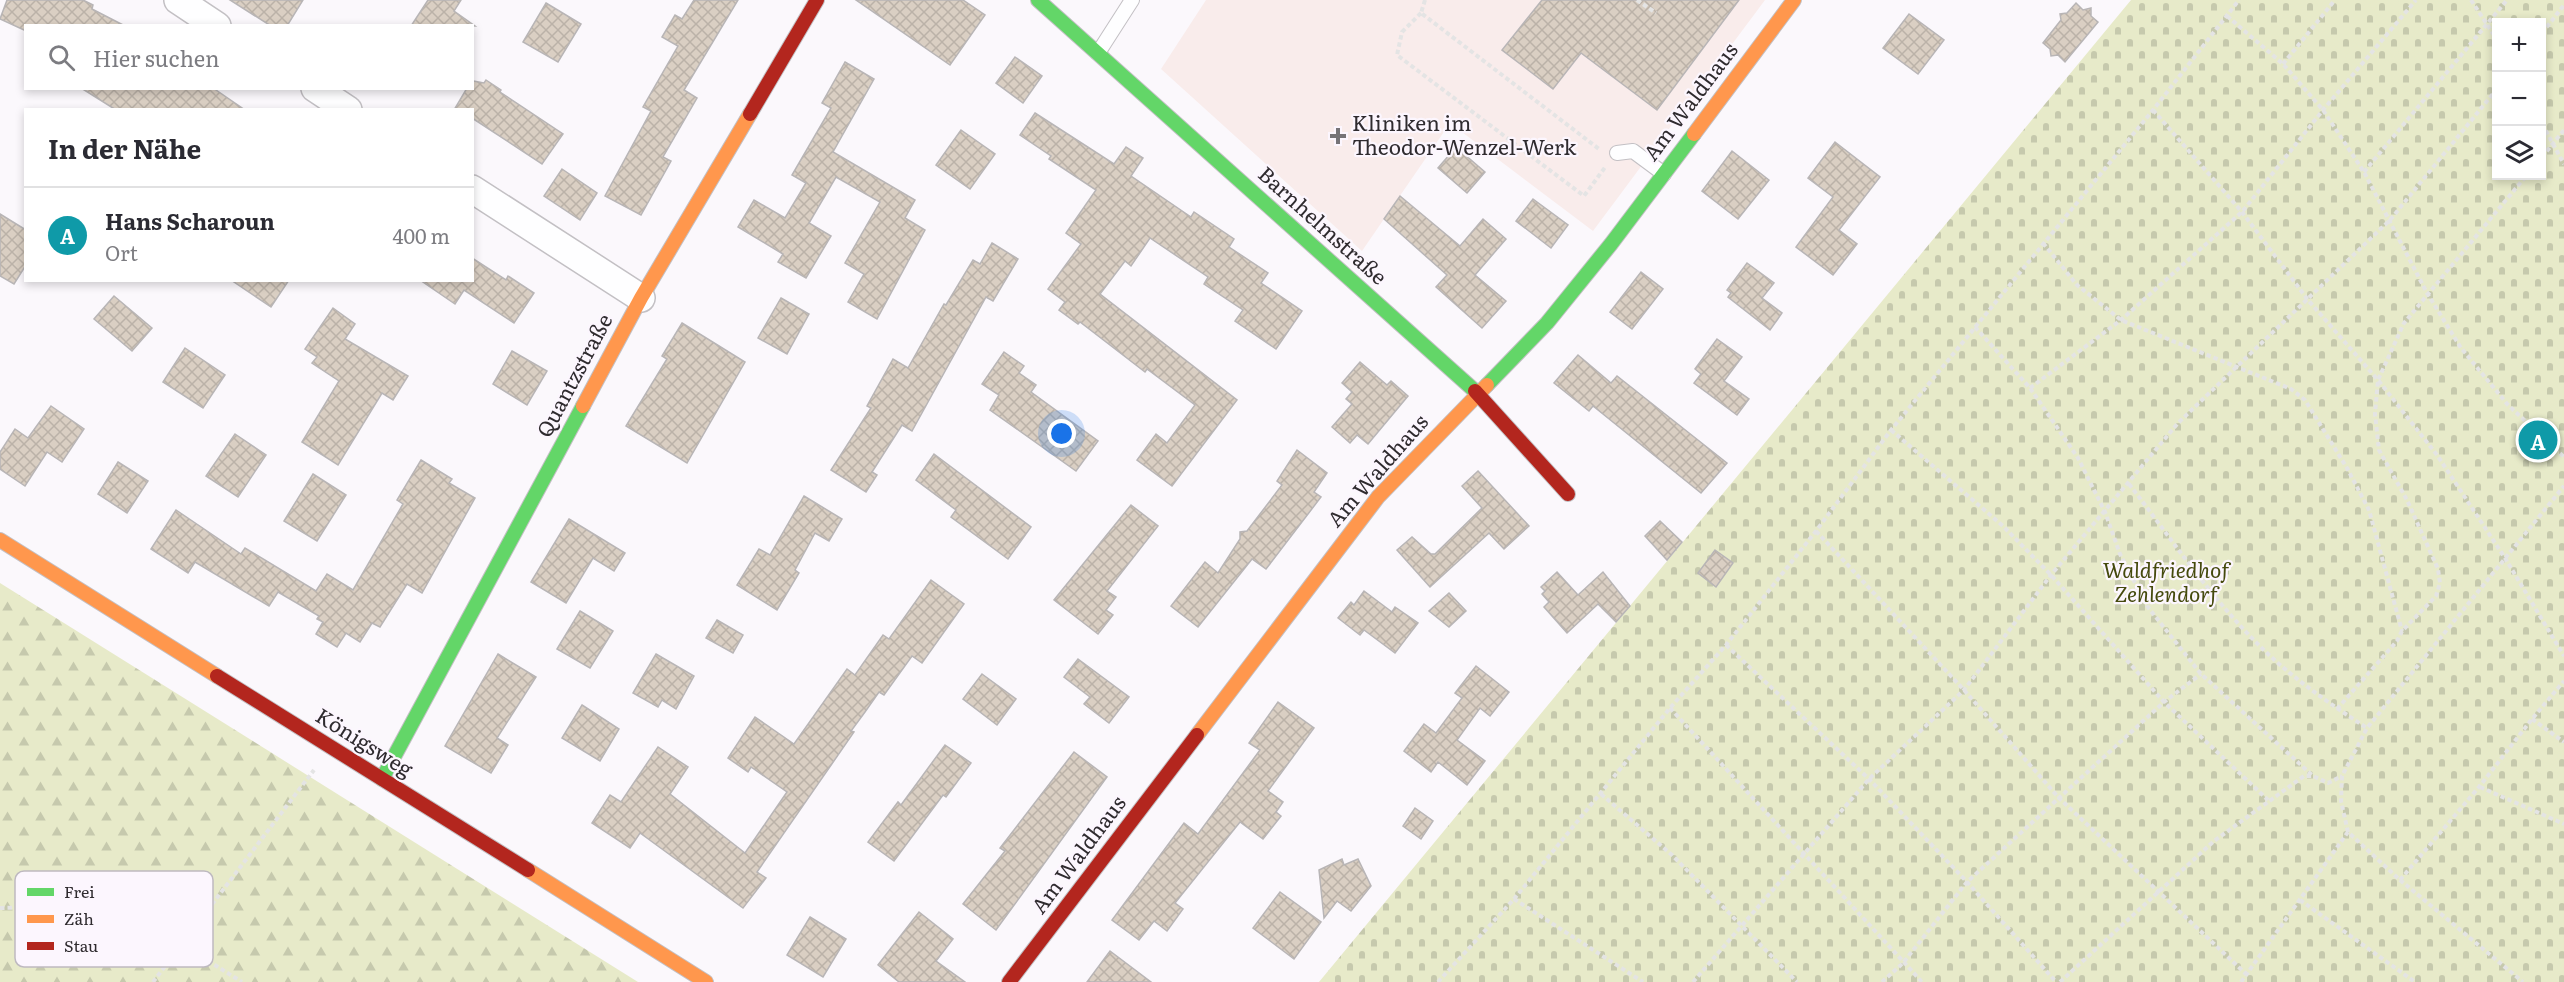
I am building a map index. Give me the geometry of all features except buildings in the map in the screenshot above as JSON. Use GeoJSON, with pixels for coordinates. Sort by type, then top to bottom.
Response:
{"type":"FeatureCollection","features":[{"type":"Feature","properties":{"kind":"street"},"geometry":{"type":"LineString","coordinates":[[178,0],[214,24]]}},
{"type":"Feature","properties":{"kind":"street","name":"Quantzstraße"},"geometry":{"type":"LineString","coordinates":[[382,779],[641,298],[817,0]]}},
{"type":"Feature","properties":{"kind":"street","name":"Barnhelmstraße"},"geometry":{"type":"LineString","coordinates":[[1038,0],[1476,393],[1568,494]]}},
{"type":"Feature","properties":{"kind":"street","name":"Am Waldhaus"},"geometry":{"type":"LineString","coordinates":[[1009,982],[1378,497],[1476,393],[1547,323],[1611,244],[1794,0]]}},
{"type":"Feature","properties":{"kind":"street"},"geometry":{"type":"LineString","coordinates":[[318,90],[345,108]]}},
{"type":"Feature","properties":{"kind":"street"},"geometry":{"type":"LineString","coordinates":[[474,190],[641,298]]}},
{"type":"Feature","properties":{"kind":"street","name":"Königsweg"},"geometry":{"type":"LineString","coordinates":[[0,540],[706,982]]}},
{"type":"Feature","properties":{"kind":"lane"},"geometry":{"type":"LineString","coordinates":[[1098,53],[1132,0]]}},
{"type":"Feature","properties":{"kind":"lane"},"geometry":{"type":"LineString","coordinates":[[1615,156],[1633,151],[1664,174]]}},
{"type":"Feature","properties":{"kind":"path"},"geometry":{"type":"LineString","coordinates":[[1421,13],[1615,156],[1584,196],[1396,55],[1402,32],[1421,13],[1425,0]]}},
{"type":"Feature","properties":{"kind":"path"},"geometry":{"type":"LineString","coordinates":[[1637,0],[1656,13]]}},
{"type":"Feature","properties":{"kind":"path"},"geometry":{"type":"LineString","coordinates":[[1438,982],[1514,899],[1670,708],[1726,645],[1816,531],[1891,430],[2153,110],[2239,0]]}},
{"type":"Feature","properties":{"kind":"path"},"geometry":{"type":"LineString","coordinates":[[2283,64],[2335,0]]}},
{"type":"Feature","properties":{"kind":"path"},"geometry":{"type":"LineString","coordinates":[[2030,388],[2121,320],[2242,212],[2323,110],[2416,0]]}},
{"type":"Feature","properties":{"kind":"path"},"geometry":{"type":"LineString","coordinates":[[2471,0],[2492,30]]}},
{"type":"Feature","properties":{"kind":"path"},"geometry":{"type":"LineString","coordinates":[[2364,172],[2507,0]]}},
{"type":"Feature","properties":{"kind":"path"},"geometry":{"type":"LineString","coordinates":[[2546,27],[2564,5]]}},
{"type":"Feature","properties":{"kind":"path"},"geometry":{"type":"LineString","coordinates":[[2227,16],[2283,64],[2323,110],[2364,172],[2427,293],[2461,348],[2508,405],[2564,457]]}},
{"type":"Feature","properties":{"kind":"path"},"geometry":{"type":"LineString","coordinates":[[1693,982],[1869,779],[1964,690],[2051,575],[2178,423],[2390,220],[2492,95]]}},
{"type":"Feature","properties":{"kind":"path"},"geometry":{"type":"LineString","coordinates":[[2153,110],[2242,212],[2308,300],[2378,380],[2437,455],[2505,558],[2564,656]]}},
{"type":"Feature","properties":{"kind":"path"},"geometry":{"type":"LineString","coordinates":[[2542,126],[2564,164]]}},
{"type":"Feature","properties":{"kind":"path"},"geometry":{"type":"LineString","coordinates":[[2546,152],[2564,130]]}},
{"type":"Feature","properties":{"kind":"path"},"geometry":{"type":"LineString","coordinates":[[2337,709],[2397,641],[2402,631],[2429,605],[2436,596],[2440,583],[2438,568],[2425,539],[2379,450],[2375,414],[2378,380],[2404,323],[2523,180]]}},
{"type":"Feature","properties":{"kind":"path"},"geometry":{"type":"LineString","coordinates":[[2043,243],[2077,285],[2121,320],[2234,368],[2291,389],[2305,400],[2348,468],[2369,510],[2402,631]]}},
{"type":"Feature","properties":{"kind":"path"},"geometry":{"type":"LineString","coordinates":[[1975,327],[2030,388],[2078,458],[2104,512],[2120,554],[2147,606],[2201,674],[2313,776],[2328,783],[2342,776]]}},
{"type":"Feature","properties":{"kind":"path"},"geometry":{"type":"LineString","coordinates":[[1891,430],[2003,526],[2051,575],[2164,702],[2268,800]]}},
{"type":"Feature","properties":{"kind":"path"},"geometry":{"type":"LineString","coordinates":[[2129,484],[2219,600],[2268,654],[2337,709],[2367,728]]}},
{"type":"Feature","properties":{"kind":"path"},"geometry":{"type":"LineString","coordinates":[[2523,982],[2400,880],[2348,832],[2341,801],[2342,776],[2367,728],[2564,486]]}},
{"type":"Feature","properties":{"kind":"path"},"geometry":{"type":"LineString","coordinates":[[1816,531],[1964,690],[2059,798],[2246,975]]}},
{"type":"Feature","properties":{"kind":"path"},"geometry":{"type":"LineString","coordinates":[[1726,645],[1869,779],[1967,882],[2056,982]]}},
{"type":"Feature","properties":{"kind":"path"},"geometry":{"type":"LineString","coordinates":[[1882,982],[1903,963],[1967,882],[2164,702],[2201,674]]}},
{"type":"Feature","properties":{"kind":"path"},"geometry":{"type":"LineString","coordinates":[[2400,880],[2479,787],[2564,681]]}},
{"type":"Feature","properties":{"kind":"path"},"geometry":{"type":"LineString","coordinates":[[1670,708],[1922,982]]}},
{"type":"Feature","properties":{"kind":"path"},"geometry":{"type":"LineString","coordinates":[[2532,719],[2564,742]]}},
{"type":"Feature","properties":{"kind":"path"},"geometry":{"type":"LineString","coordinates":[[213,902],[331,747]]}},
{"type":"Feature","properties":{"kind":"path"},"geometry":{"type":"LineString","coordinates":[[2060,982],[2214,841],[2304,776],[2313,776]]}},
{"type":"Feature","properties":{"kind":"path"},"geometry":{"type":"LineString","coordinates":[[2479,787],[2564,824]]}},
{"type":"Feature","properties":{"kind":"path"},"geometry":{"type":"LineString","coordinates":[[1601,794],[1672,855],[1797,982]]}},
{"type":"Feature","properties":{"kind":"path"},"geometry":{"type":"LineString","coordinates":[[2241,982],[2348,832]]}},
{"type":"Feature","properties":{"kind":"path"},"geometry":{"type":"LineString","coordinates":[[1514,899],[1642,982]]}},
{"type":"Feature","properties":{"kind":"path"},"geometry":{"type":"LineString","coordinates":[[2300,900],[2415,982]]}},
{"type":"Feature","properties":{"kind":"path"},"geometry":{"type":"LineString","coordinates":[[0,908],[15,908]]}},
{"type":"Feature","properties":{"kind":"path"},"geometry":{"type":"LineString","coordinates":[[213,964],[242,982]]}},
{"type":"Feature","properties":{"kind":"path"},"geometry":{"type":"LineString","coordinates":[[153,982],[164,967]]}},
{"type":"Feature","properties":{"kind":"shaded area","name":"Kliniken im Theodor-Wenzel-Werk"},"geometry":{"type":"Polygon","coordinates":[[[1206,0],[1765,0],[1593,231],[1450,123],[1362,251],[1161,69],[1206,0]]]}},
{"type":"Feature","properties":{"kind":"green space","name":"Waldfriedhof Zehlendorf"},"geometry":{"type":"Polygon","coordinates":[[[2131,0],[2564,0],[2564,982],[1319,982],[2131,0]]]}},
{"type":"Feature","properties":{"kind":"green space"},"geometry":{"type":"Polygon","coordinates":[[[0,583],[638,982],[0,982],[0,583]]]}},
{"type":"Feature","properties":{"kind":"traffic: fast"},"geometry":{"type":"LineString","coordinates":[[1038,0],[1475,391]]}},
{"type":"Feature","properties":{"kind":"traffic: fast"},"geometry":{"type":"LineString","coordinates":[[1487,385],[1547,323],[1611,244],[1694,134]]}},
{"type":"Feature","properties":{"kind":"traffic: fast"},"geometry":{"type":"LineString","coordinates":[[382,779],[583,406]]}},
{"type":"Feature","properties":{"kind":"traffic: slow"},"geometry":{"type":"LineString","coordinates":[[1694,134],[1794,0]]}},
{"type":"Feature","properties":{"kind":"traffic: slow"},"geometry":{"type":"LineString","coordinates":[[583,406],[641,298],[750,114]]}},
{"type":"Feature","properties":{"kind":"traffic: slow"},"geometry":{"type":"LineString","coordinates":[[1197,735],[1378,497],[1487,385]]}},
{"type":"Feature","properties":{"kind":"traffic: slow"},"geometry":{"type":"LineString","coordinates":[[0,540],[217,676]]}},
{"type":"Feature","properties":{"kind":"traffic: slow"},"geometry":{"type":"LineString","coordinates":[[528,870],[706,982]]}},
{"type":"Feature","properties":{"kind":"traffic: jam"},"geometry":{"type":"LineString","coordinates":[[750,114],[817,0]]}},
{"type":"Feature","properties":{"kind":"traffic: jam"},"geometry":{"type":"LineString","coordinates":[[1475,391],[1568,494]]}},
{"type":"Feature","properties":{"kind":"traffic: jam"},"geometry":{"type":"LineString","coordinates":[[217,676],[528,870]]}},
{"type":"Feature","properties":{"kind":"traffic: jam"},"geometry":{"type":"LineString","coordinates":[[1009,982],[1197,735]]}},
{"type":"Feature","properties":{"kind":"place","name":"Kliniken im Theodor-Wenzel-Werk"},"geometry":{"type":"Point","coordinates":[1338,136]}},
{"type":"Feature","properties":{"kind":"place","name":"Hans Scharoun"},"geometry":{"type":"Point","coordinates":[2538,440]}}]}
